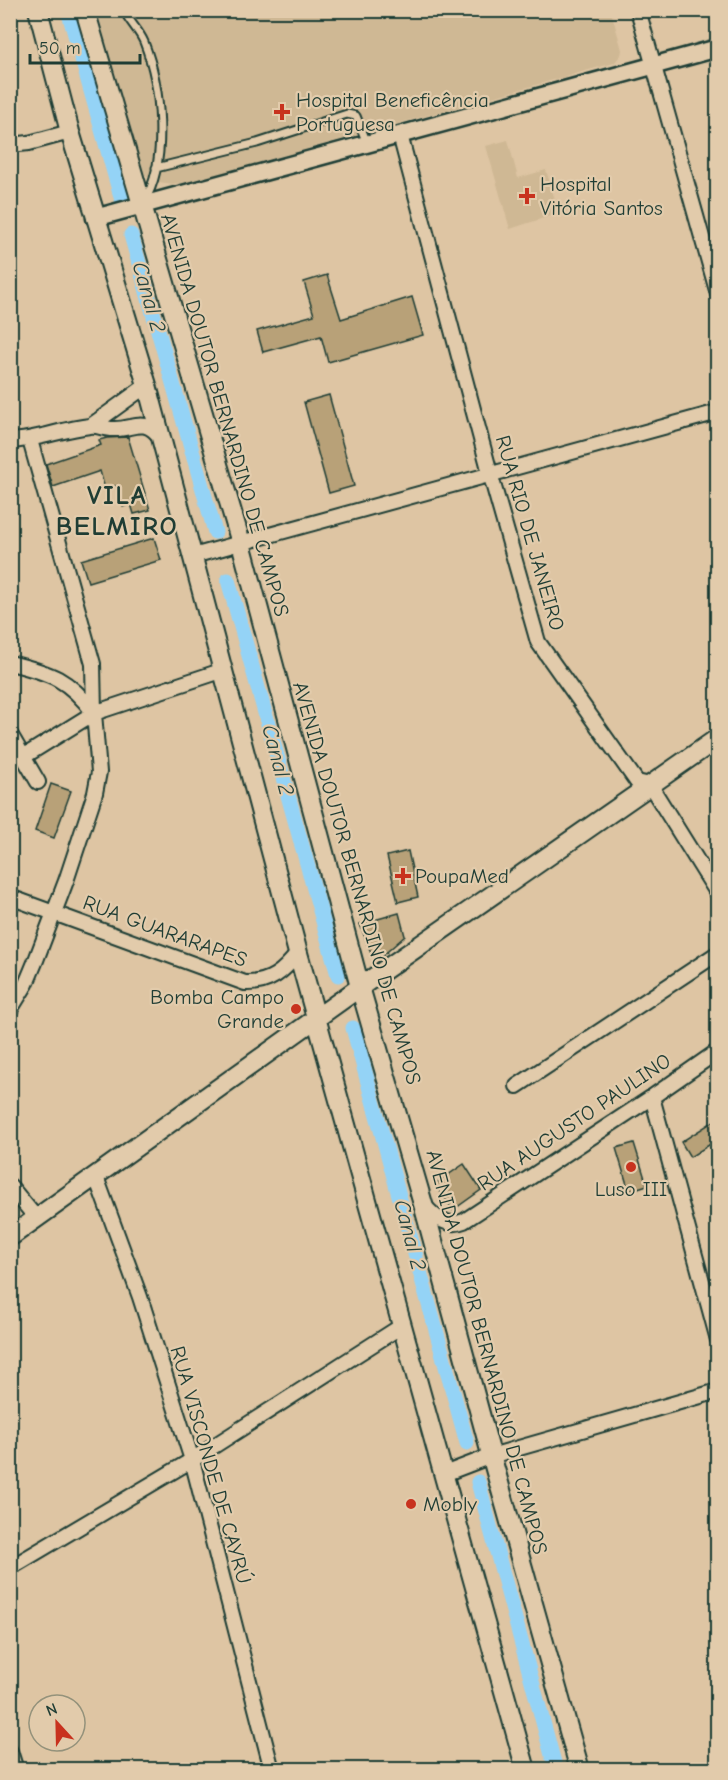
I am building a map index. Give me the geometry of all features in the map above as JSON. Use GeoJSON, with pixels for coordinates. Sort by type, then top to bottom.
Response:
{"type":"FeatureCollection","features":[{"type":"Feature","properties":{"kind":"main road"},"geometry":{"type":"LineString","coordinates":[[38,10],[70,132],[147,385],[298,952],[526,1770]]}},
{"type":"Feature","properties":{"kind":"main road","name":"AVENIDA DOUTOR BERNARDINO DE CAMPOS"},"geometry":{"type":"LineString","coordinates":[[85,10],[241,543],[360,987],[423,1204],[491,1456],[580,1770]]}},
{"type":"Feature","properties":{"kind":"main road"},"geometry":{"type":"LineString","coordinates":[[10,1238],[360,987],[717,738]]}},
{"type":"Feature","properties":{"kind":"street"},"geometry":{"type":"LineString","coordinates":[[638,10],[717,294]]}},
{"type":"Feature","properties":{"kind":"street"},"geometry":{"type":"LineString","coordinates":[[95,218],[717,48]]}},
{"type":"Feature","properties":{"kind":"street"},"geometry":{"type":"LineString","coordinates":[[10,145],[29,143],[70,132]]}},
{"type":"Feature","properties":{"kind":"street","name":"RUA RIO DE JANEIRO"},"geometry":{"type":"LineString","coordinates":[[400,135],[490,473],[538,642],[637,782],[650,785],[717,894]]}},
{"type":"Feature","properties":{"kind":"street"},"geometry":{"type":"LineString","coordinates":[[10,441],[30,440],[92,425],[147,385]]}},
{"type":"Feature","properties":{"kind":"street"},"geometry":{"type":"LineString","coordinates":[[192,556],[717,412]]}},
{"type":"Feature","properties":{"kind":"street"},"geometry":{"type":"LineString","coordinates":[[92,425],[114,429],[143,425],[151,427],[161,439]]}},
{"type":"Feature","properties":{"kind":"street"},"geometry":{"type":"LineString","coordinates":[[10,1010],[26,984],[66,881],[95,792],[99,772],[93,664],[30,440]]}},
{"type":"Feature","properties":{"kind":"street"},"geometry":{"type":"LineString","coordinates":[[10,663],[37,670],[65,682],[76,691],[94,713]]}},
{"type":"Feature","properties":{"kind":"street"},"geometry":{"type":"LineString","coordinates":[[23,757],[94,713],[224,670]]}},
{"type":"Feature","properties":{"kind":"street"},"geometry":{"type":"LineString","coordinates":[[10,734],[38,782]]}},
{"type":"Feature","properties":{"kind":"street","name":"RUA GUARARAPES"},"geometry":{"type":"LineString","coordinates":[[10,897],[245,983],[257,984],[272,978],[288,965],[298,952]]}},
{"type":"Feature","properties":{"kind":"street"},"geometry":{"type":"LineString","coordinates":[[517,1086],[717,953]]}},
{"type":"Feature","properties":{"kind":"street","name":"RUA AUGUSTO PAULINO"},"geometry":{"type":"LineString","coordinates":[[423,1204],[440,1220],[452,1223],[464,1221],[717,1052]]}},
{"type":"Feature","properties":{"kind":"street"},"geometry":{"type":"LineString","coordinates":[[652,1097],[717,1340]]}},
{"type":"Feature","properties":{"kind":"street","name":"RUA VISCONDE DE CAYRÚ"},"geometry":{"type":"LineString","coordinates":[[96,1177],[140,1297],[192,1460],[272,1770]]}},
{"type":"Feature","properties":{"kind":"street"},"geometry":{"type":"LineString","coordinates":[[10,1186],[37,1219]]}},
{"type":"Feature","properties":{"kind":"street"},"geometry":{"type":"LineString","coordinates":[[10,1568],[192,1460],[403,1325]]}},
{"type":"Feature","properties":{"kind":"street"},"geometry":{"type":"LineString","coordinates":[[444,1474],[491,1456],[717,1391]]}},
{"type":"Feature","properties":{"kind":"street"},"geometry":{"type":"LineString","coordinates":[[10,1751],[16,1770]]}},
{"type":"Feature","properties":{"kind":"lane"},"geometry":{"type":"LineString","coordinates":[[124,10],[144,42],[154,78],[159,143],[156,168],[149,193],[141,206]]}},
{"type":"Feature","properties":{"kind":"lane"},"geometry":{"type":"LineString","coordinates":[[156,168],[257,143],[347,114],[352,114],[359,120],[367,144]]}},
{"type":"Feature","properties":{"kind":"shaded area","name":"Hospital Beneficência Portuguesa"},"geometry":{"type":"Polygon","coordinates":[[[94,11],[611,11],[622,50],[614,63],[194,181],[173,184],[159,182],[145,175],[137,160],[94,11]]]}},
{"type":"Feature","properties":{"kind":"shaded area","name":"Hospital Vitória Santos"},"geometry":{"type":"Polygon","coordinates":[[[508,140],[518,178],[546,170],[559,213],[510,229],[486,146],[508,140]]]}},
{"type":"Feature","properties":{"kind":"building"},"geometry":{"type":"Polygon","coordinates":[[[327,275],[341,319],[412,297],[423,335],[328,362],[321,336],[263,352],[257,331],[314,315],[304,282],[327,275]]]}},
{"type":"Feature","properties":{"kind":"building"},"geometry":{"type":"Polygon","coordinates":[[[329,395],[354,486],[329,493],[304,402],[329,395]]]}},
{"type":"Feature","properties":{"kind":"building"},"geometry":{"type":"Polygon","coordinates":[[[128,437],[150,510],[134,514],[131,504],[123,507],[116,486],[105,489],[100,471],[53,487],[46,464],[101,445],[99,440],[128,437]]]}},
{"type":"Feature","properties":{"kind":"building"},"geometry":{"type":"Polygon","coordinates":[[[154,538],[161,560],[88,582],[81,560],[154,538]]]}},
{"type":"Feature","properties":{"kind":"building"},"geometry":{"type":"Polygon","coordinates":[[[51,784],[71,791],[54,838],[35,831],[51,784]]]}},
{"type":"Feature","properties":{"kind":"building","name":"PoupaMed"},"geometry":{"type":"Polygon","coordinates":[[[408,851],[418,897],[398,902],[387,856],[408,851]]]}},
{"type":"Feature","properties":{"kind":"building"},"geometry":{"type":"Polygon","coordinates":[[[399,913],[405,936],[380,958],[372,956],[360,924],[399,913]]]}},
{"type":"Feature","properties":{"kind":"building"},"geometry":{"type":"Polygon","coordinates":[[[717,1119],[717,1140],[690,1157],[681,1142],[717,1119]]]}},
{"type":"Feature","properties":{"kind":"building","name":"Luso III"},"geometry":{"type":"Polygon","coordinates":[[[634,1143],[647,1185],[629,1191],[616,1148],[634,1143]]]}},
{"type":"Feature","properties":{"kind":"building"},"geometry":{"type":"Polygon","coordinates":[[[464,1164],[481,1190],[453,1210],[435,1184],[464,1164]]]}},
{"type":"Feature","properties":{"kind":"waterway","name":"Canal 2"},"geometry":{"type":"LineString","coordinates":[[68,10],[121,197]]}},
{"type":"Feature","properties":{"kind":"waterway","name":"Canal 2"},"geometry":{"type":"LineString","coordinates":[[131,235],[215,532]]}},
{"type":"Feature","properties":{"kind":"waterway","name":"Canal 2"},"geometry":{"type":"LineString","coordinates":[[228,580],[338,975]]}},
{"type":"Feature","properties":{"kind":"waterway","name":"Canal 2"},"geometry":{"type":"LineString","coordinates":[[353,1028],[467,1443]]}},
{"type":"Feature","properties":{"kind":"waterway","name":"Canal 2"},"geometry":{"type":"LineString","coordinates":[[478,1482],[556,1770]]}},
{"type":"Feature","properties":{"kind":"place","name":"Hospital Beneficência Portuguesa"},"geometry":{"type":"Point","coordinates":[282,112]}},
{"type":"Feature","properties":{"kind":"place","name":"Hospital Vitória Santos"},"geometry":{"type":"Point","coordinates":[527,196]}},
{"type":"Feature","properties":{"kind":"place","name":"PoupaMed"},"geometry":{"type":"Point","coordinates":[403,876]}},
{"type":"Feature","properties":{"kind":"place","name":"Bomba Campo Grande"},"geometry":{"type":"Point","coordinates":[296,1009]}},
{"type":"Feature","properties":{"kind":"place","name":"Luso III"},"geometry":{"type":"Point","coordinates":[631,1167]}},
{"type":"Feature","properties":{"kind":"place","name":"Mobly"},"geometry":{"type":"Point","coordinates":[411,1504]}},
{"type":"Feature","properties":{"kind":"district","name":"VILA BELMIRO"},"geometry":{"type":"Point","coordinates":[117,510]}}]}
